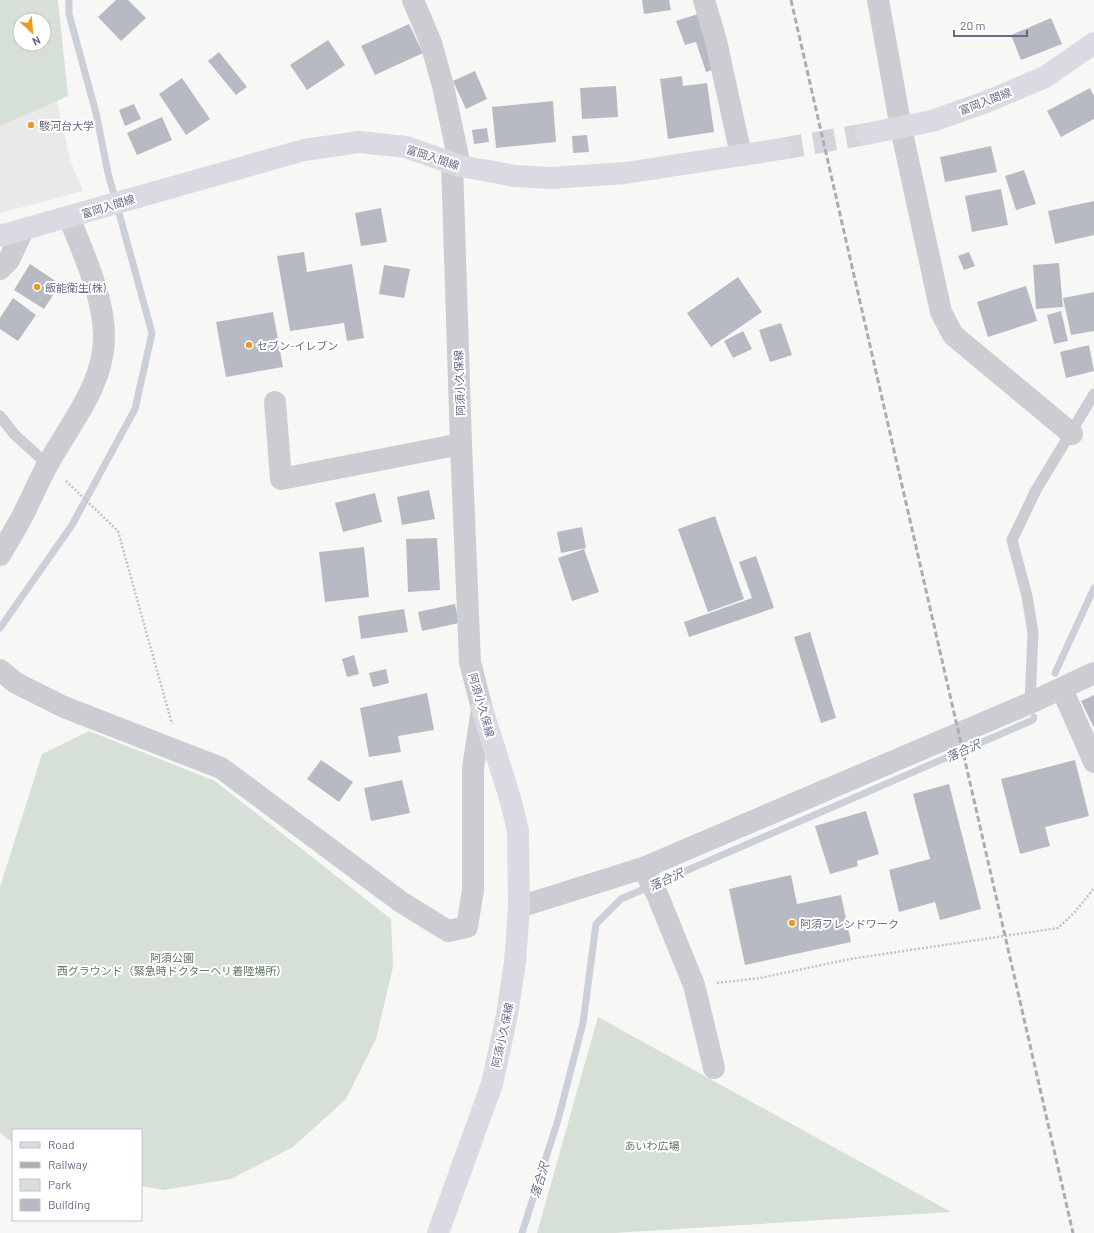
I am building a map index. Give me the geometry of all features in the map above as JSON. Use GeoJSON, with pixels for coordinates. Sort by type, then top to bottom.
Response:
{"type":"FeatureCollection","features":[{"type":"Feature","properties":{"kind":"main road","name":"富岡入間線"},"geometry":{"type":"LineString","coordinates":[[866,134],[932,121],[986,102],[1045,77],[1094,45]]}},
{"type":"Feature","properties":{"kind":"main road","name":"富岡入間線"},"geometry":{"type":"LineString","coordinates":[[0,236],[304,150],[359,142],[406,147],[456,164],[515,176],[552,178],[625,173],[781,149]]}},
{"type":"Feature","properties":{"kind":"main road","name":"阿須小久保線"},"geometry":{"type":"LineString","coordinates":[[438,1233],[492,1084],[508,1015],[515,962],[519,907],[518,831],[510,798],[482,709]]}},
{"type":"Feature","properties":{"kind":"street","name":"阿須小久保線"},"geometry":{"type":"LineString","coordinates":[[413,0],[431,43],[443,86],[456,164],[461,444],[470,662],[482,709]]}},
{"type":"Feature","properties":{"kind":"street"},"geometry":{"type":"LineString","coordinates":[[704,0],[716,41],[742,155]]}},
{"type":"Feature","properties":{"kind":"street"},"geometry":{"type":"LineString","coordinates":[[878,0],[901,128],[941,312],[953,335],[1072,434]]}},
{"type":"Feature","properties":{"kind":"street"},"geometry":{"type":"LineString","coordinates":[[0,555],[24,514],[47,464],[89,397],[103,357],[104,337],[101,310],[88,267],[78,214]]}},
{"type":"Feature","properties":{"kind":"street"},"geometry":{"type":"LineString","coordinates":[[0,269],[8,260],[23,230]]}},
{"type":"Feature","properties":{"kind":"street"},"geometry":{"type":"LineString","coordinates":[[275,402],[281,479],[461,444]]}},
{"type":"Feature","properties":{"kind":"street"},"geometry":{"type":"LineString","coordinates":[[2,672],[16,682],[64,707],[221,768],[401,902],[448,931],[467,927],[473,890],[473,768],[482,709]]}},
{"type":"Feature","properties":{"kind":"street"},"geometry":{"type":"LineString","coordinates":[[519,907],[649,879],[1094,673]]}},
{"type":"Feature","properties":{"kind":"street"},"geometry":{"type":"LineString","coordinates":[[1062,689],[1094,762]]}},
{"type":"Feature","properties":{"kind":"street"},"geometry":{"type":"LineString","coordinates":[[649,879],[694,985],[714,1068]]}},
{"type":"Feature","properties":{"kind":"lane"},"geometry":{"type":"LineString","coordinates":[[1030,703],[1033,633],[1027,596],[1012,540],[1036,490],[1072,434],[1094,394]]}},
{"type":"Feature","properties":{"kind":"lane"},"geometry":{"type":"LineString","coordinates":[[0,416],[15,435],[47,464]]}},
{"type":"Feature","properties":{"kind":"path"},"geometry":{"type":"LineString","coordinates":[[72,486],[118,531],[172,721],[175,751]]}},
{"type":"Feature","properties":{"kind":"path"},"geometry":{"type":"LineString","coordinates":[[694,985],[760,978],[850,959],[1058,928],[1075,912],[1094,888]]}},
{"type":"Feature","properties":{"kind":"shaded area","name":"駿河台大学"},"geometry":{"type":"Polygon","coordinates":[[[0,0],[12,12],[12,52],[47,52],[70,160],[83,191],[0,213],[0,0]]]}},
{"type":"Feature","properties":{"kind":"green space"},"geometry":{"type":"Polygon","coordinates":[[[0,0],[58,0],[68,96],[0,126],[0,0]]]}},
{"type":"Feature","properties":{"kind":"green space","name":"阿須公園 西グラウンド（緊急時ドクターヘリ着陸場所）"},"geometry":{"type":"Polygon","coordinates":[[[89,731],[215,781],[391,919],[393,967],[376,1039],[346,1099],[293,1147],[231,1179],[163,1190],[142,1186],[142,1129],[12,1129],[12,1142],[0,1133],[0,887],[42,754],[89,731]]]}},
{"type":"Feature","properties":{"kind":"green space","name":"あいわ広場"},"geometry":{"type":"Polygon","coordinates":[[[598,1017],[951,1212],[614,1233],[537,1233],[598,1017]]]}},
{"type":"Feature","properties":{"kind":"building"},"geometry":{"type":"Polygon","coordinates":[[[116,0],[128,0],[146,18],[121,41],[98,17],[116,0]]]}},
{"type":"Feature","properties":{"kind":"building"},"geometry":{"type":"Polygon","coordinates":[[[642,0],[669,0],[671,10],[644,14],[642,0]]]}},
{"type":"Feature","properties":{"kind":"building"},"geometry":{"type":"Polygon","coordinates":[[[701,13],[719,68],[706,72],[696,42],[685,45],[676,21],[701,13]]]}},
{"type":"Feature","properties":{"kind":"building"},"geometry":{"type":"Polygon","coordinates":[[[1051,18],[1062,44],[1021,60],[1011,35],[1051,18]]]}},
{"type":"Feature","properties":{"kind":"building"},"geometry":{"type":"Polygon","coordinates":[[[409,24],[423,53],[375,75],[361,46],[409,24]]]}},
{"type":"Feature","properties":{"kind":"building"},"geometry":{"type":"Polygon","coordinates":[[[328,40],[345,65],[307,90],[290,65],[328,40]]]}},
{"type":"Feature","properties":{"kind":"building"},"geometry":{"type":"Polygon","coordinates":[[[219,52],[247,87],[236,95],[208,61],[219,52]]]}},
{"type":"Feature","properties":{"kind":"building"},"geometry":{"type":"Polygon","coordinates":[[[475,71],[487,99],[466,109],[453,81],[475,71]]]}},
{"type":"Feature","properties":{"kind":"building"},"geometry":{"type":"Polygon","coordinates":[[[682,76],[683,86],[707,83],[714,132],[668,139],[660,79],[682,76]]]}},
{"type":"Feature","properties":{"kind":"building"},"geometry":{"type":"Polygon","coordinates":[[[182,78],[210,119],[186,135],[159,94],[182,78]]]}},
{"type":"Feature","properties":{"kind":"building"},"geometry":{"type":"Polygon","coordinates":[[[616,86],[618,117],[582,119],[580,88],[616,86]]]}},
{"type":"Feature","properties":{"kind":"building"},"geometry":{"type":"Polygon","coordinates":[[[1090,88],[1094,96],[1094,119],[1061,137],[1047,111],[1090,88]]]}},
{"type":"Feature","properties":{"kind":"building"},"geometry":{"type":"Polygon","coordinates":[[[553,101],[556,142],[496,148],[492,107],[553,101]]]}},
{"type":"Feature","properties":{"kind":"building"},"geometry":{"type":"Polygon","coordinates":[[[134,104],[141,119],[125,126],[119,110],[134,104]]]}},
{"type":"Feature","properties":{"kind":"building"},"geometry":{"type":"Polygon","coordinates":[[[162,117],[172,140],[137,155],[127,133],[162,117]]]}},
{"type":"Feature","properties":{"kind":"building"},"geometry":{"type":"Polygon","coordinates":[[[487,128],[489,142],[474,144],[472,130],[487,128]]]}},
{"type":"Feature","properties":{"kind":"building"},"geometry":{"type":"Polygon","coordinates":[[[587,135],[589,152],[573,153],[572,136],[587,135]]]}},
{"type":"Feature","properties":{"kind":"building"},"geometry":{"type":"Polygon","coordinates":[[[991,146],[997,172],[945,182],[940,157],[991,146]]]}},
{"type":"Feature","properties":{"kind":"building"},"geometry":{"type":"Polygon","coordinates":[[[1024,170],[1036,204],[1016,210],[1005,176],[1024,170]]]}},
{"type":"Feature","properties":{"kind":"building"},"geometry":{"type":"Polygon","coordinates":[[[1001,189],[1008,225],[972,232],[965,196],[1001,189]]]}},
{"type":"Feature","properties":{"kind":"building"},"geometry":{"type":"Polygon","coordinates":[[[1094,201],[1094,235],[1055,244],[1048,211],[1094,201]]]}},
{"type":"Feature","properties":{"kind":"building"},"geometry":{"type":"Polygon","coordinates":[[[381,208],[387,242],[361,246],[355,213],[381,208]]]}},
{"type":"Feature","properties":{"kind":"building"},"geometry":{"type":"Polygon","coordinates":[[[304,252],[307,272],[352,264],[364,338],[347,341],[344,323],[290,331],[277,256],[304,252]]]}},
{"type":"Feature","properties":{"kind":"building"},"geometry":{"type":"Polygon","coordinates":[[[969,252],[975,266],[964,270],[958,256],[969,252]]]}},
{"type":"Feature","properties":{"kind":"building"},"geometry":{"type":"Polygon","coordinates":[[[1059,263],[1063,307],[1036,309],[1033,265],[1059,263]]]}},
{"type":"Feature","properties":{"kind":"building","name":"飯能衛生(株)"},"geometry":{"type":"Polygon","coordinates":[[[30,264],[60,284],[44,309],[14,290],[30,264]]]}},
{"type":"Feature","properties":{"kind":"building"},"geometry":{"type":"Polygon","coordinates":[[[384,265],[410,269],[404,298],[379,294],[384,265]]]}},
{"type":"Feature","properties":{"kind":"building"},"geometry":{"type":"Polygon","coordinates":[[[738,277],[762,312],[711,347],[687,313],[738,277]]]}},
{"type":"Feature","properties":{"kind":"building"},"geometry":{"type":"Polygon","coordinates":[[[1026,286],[1037,321],[988,337],[977,302],[1026,286]]]}},
{"type":"Feature","properties":{"kind":"building"},"geometry":{"type":"Polygon","coordinates":[[[1094,292],[1094,331],[1071,335],[1063,298],[1094,292]]]}},
{"type":"Feature","properties":{"kind":"building"},"geometry":{"type":"Polygon","coordinates":[[[13,298],[36,315],[18,341],[0,329],[0,318],[13,298]]]}},
{"type":"Feature","properties":{"kind":"building"},"geometry":{"type":"Polygon","coordinates":[[[1061,311],[1068,341],[1054,344],[1047,315],[1061,311]]]}},
{"type":"Feature","properties":{"kind":"building","name":"セブン-イレブン"},"geometry":{"type":"Polygon","coordinates":[[[273,312],[283,367],[226,377],[216,322],[273,312]]]}},
{"type":"Feature","properties":{"kind":"building"},"geometry":{"type":"Polygon","coordinates":[[[781,323],[792,355],[770,362],[759,330],[781,323]]]}},
{"type":"Feature","properties":{"kind":"building"},"geometry":{"type":"Polygon","coordinates":[[[743,331],[752,349],[733,358],[724,341],[743,331]]]}},
{"type":"Feature","properties":{"kind":"building"},"geometry":{"type":"Polygon","coordinates":[[[1089,345],[1094,371],[1066,378],[1060,352],[1089,345]]]}},
{"type":"Feature","properties":{"kind":"building"},"geometry":{"type":"Polygon","coordinates":[[[429,490],[435,519],[402,525],[397,497],[429,490]]]}},
{"type":"Feature","properties":{"kind":"building"},"geometry":{"type":"Polygon","coordinates":[[[375,493],[382,522],[343,532],[335,503],[375,493]]]}},
{"type":"Feature","properties":{"kind":"building"},"geometry":{"type":"Polygon","coordinates":[[[715,516],[744,599],[708,612],[678,529],[715,516]]]}},
{"type":"Feature","properties":{"kind":"building"},"geometry":{"type":"Polygon","coordinates":[[[582,527],[586,548],[561,553],[557,532],[582,527]]]}},
{"type":"Feature","properties":{"kind":"building"},"geometry":{"type":"Polygon","coordinates":[[[437,538],[440,590],[408,592],[406,539],[437,538]]]}},
{"type":"Feature","properties":{"kind":"building"},"geometry":{"type":"Polygon","coordinates":[[[364,547],[369,597],[325,602],[319,552],[364,547]]]}},
{"type":"Feature","properties":{"kind":"building"},"geometry":{"type":"Polygon","coordinates":[[[584,549],[599,592],[572,601],[558,558],[584,549]]]}},
{"type":"Feature","properties":{"kind":"building"},"geometry":{"type":"Polygon","coordinates":[[[756,556],[774,608],[689,637],[684,622],[752,598],[739,562],[756,556]]]}},
{"type":"Feature","properties":{"kind":"building"},"geometry":{"type":"Polygon","coordinates":[[[455,604],[459,623],[422,631],[418,612],[455,604]]]}},
{"type":"Feature","properties":{"kind":"building"},"geometry":{"type":"Polygon","coordinates":[[[404,609],[408,632],[361,639],[358,616],[404,609]]]}},
{"type":"Feature","properties":{"kind":"building"},"geometry":{"type":"Polygon","coordinates":[[[810,632],[836,718],[821,723],[794,637],[810,632]]]}},
{"type":"Feature","properties":{"kind":"building"},"geometry":{"type":"Polygon","coordinates":[[[354,655],[359,674],[347,677],[342,659],[354,655]]]}},
{"type":"Feature","properties":{"kind":"building"},"geometry":{"type":"Polygon","coordinates":[[[386,669],[389,683],[373,687],[369,673],[386,669]]]}},
{"type":"Feature","properties":{"kind":"building"},"geometry":{"type":"Polygon","coordinates":[[[427,693],[434,730],[398,736],[401,752],[369,757],[360,708],[427,693]]]}},
{"type":"Feature","properties":{"kind":"building"},"geometry":{"type":"Polygon","coordinates":[[[1094,695],[1094,728],[1081,701],[1094,695]]]}},
{"type":"Feature","properties":{"kind":"building"},"geometry":{"type":"Polygon","coordinates":[[[321,760],[353,782],[339,802],[307,779],[321,760]]]}},
{"type":"Feature","properties":{"kind":"building"},"geometry":{"type":"Polygon","coordinates":[[[1075,760],[1089,816],[1045,827],[1050,846],[1020,854],[1001,779],[1075,760]]]}},
{"type":"Feature","properties":{"kind":"building"},"geometry":{"type":"Polygon","coordinates":[[[402,780],[410,813],[371,821],[364,788],[402,780]]]}},
{"type":"Feature","properties":{"kind":"building"},"geometry":{"type":"Polygon","coordinates":[[[949,784],[981,909],[940,920],[935,902],[899,912],[889,870],[930,859],[913,794],[949,784]]]}},
{"type":"Feature","properties":{"kind":"building"},"geometry":{"type":"Polygon","coordinates":[[[866,811],[879,854],[857,861],[858,866],[830,874],[815,826],[866,811]]]}},
{"type":"Feature","properties":{"kind":"building","name":"阿須フレンドワーク"},"geometry":{"type":"Polygon","coordinates":[[[791,875],[797,904],[841,895],[851,942],[745,965],[729,889],[791,875]]]}},
{"type":"Feature","properties":{"kind":"waterway"},"geometry":{"type":"LineString","coordinates":[[0,628],[72,525],[135,409],[152,333],[108,173],[96,113],[69,14],[69,0]]}},
{"type":"Feature","properties":{"kind":"waterway","name":"落合沢"},"geometry":{"type":"LineString","coordinates":[[1055,673],[1094,588]]}},
{"type":"Feature","properties":{"kind":"waterway","name":"落合沢"},"geometry":{"type":"LineString","coordinates":[[522,1233],[558,1120],[583,1023],[596,924],[621,899],[1033,720],[1034,717]]}},
{"type":"Feature","properties":{"kind":"tunnel"},"geometry":{"type":"LineString","coordinates":[[781,149],[866,134]]}},
{"type":"Feature","properties":{"kind":"railway"},"geometry":{"type":"LineString","coordinates":[[791,0],[1073,1233]]}},
{"type":"Feature","properties":{"kind":"place","name":"駿河台大学"},"geometry":{"type":"Point","coordinates":[31,125]}},
{"type":"Feature","properties":{"kind":"place","name":"飯能衛生(株)"},"geometry":{"type":"Point","coordinates":[37,287]}},
{"type":"Feature","properties":{"kind":"place","name":"セブン-イレブン"},"geometry":{"type":"Point","coordinates":[249,345]}},
{"type":"Feature","properties":{"kind":"place","name":"阿須フレンドワーク"},"geometry":{"type":"Point","coordinates":[792,923]}}]}
